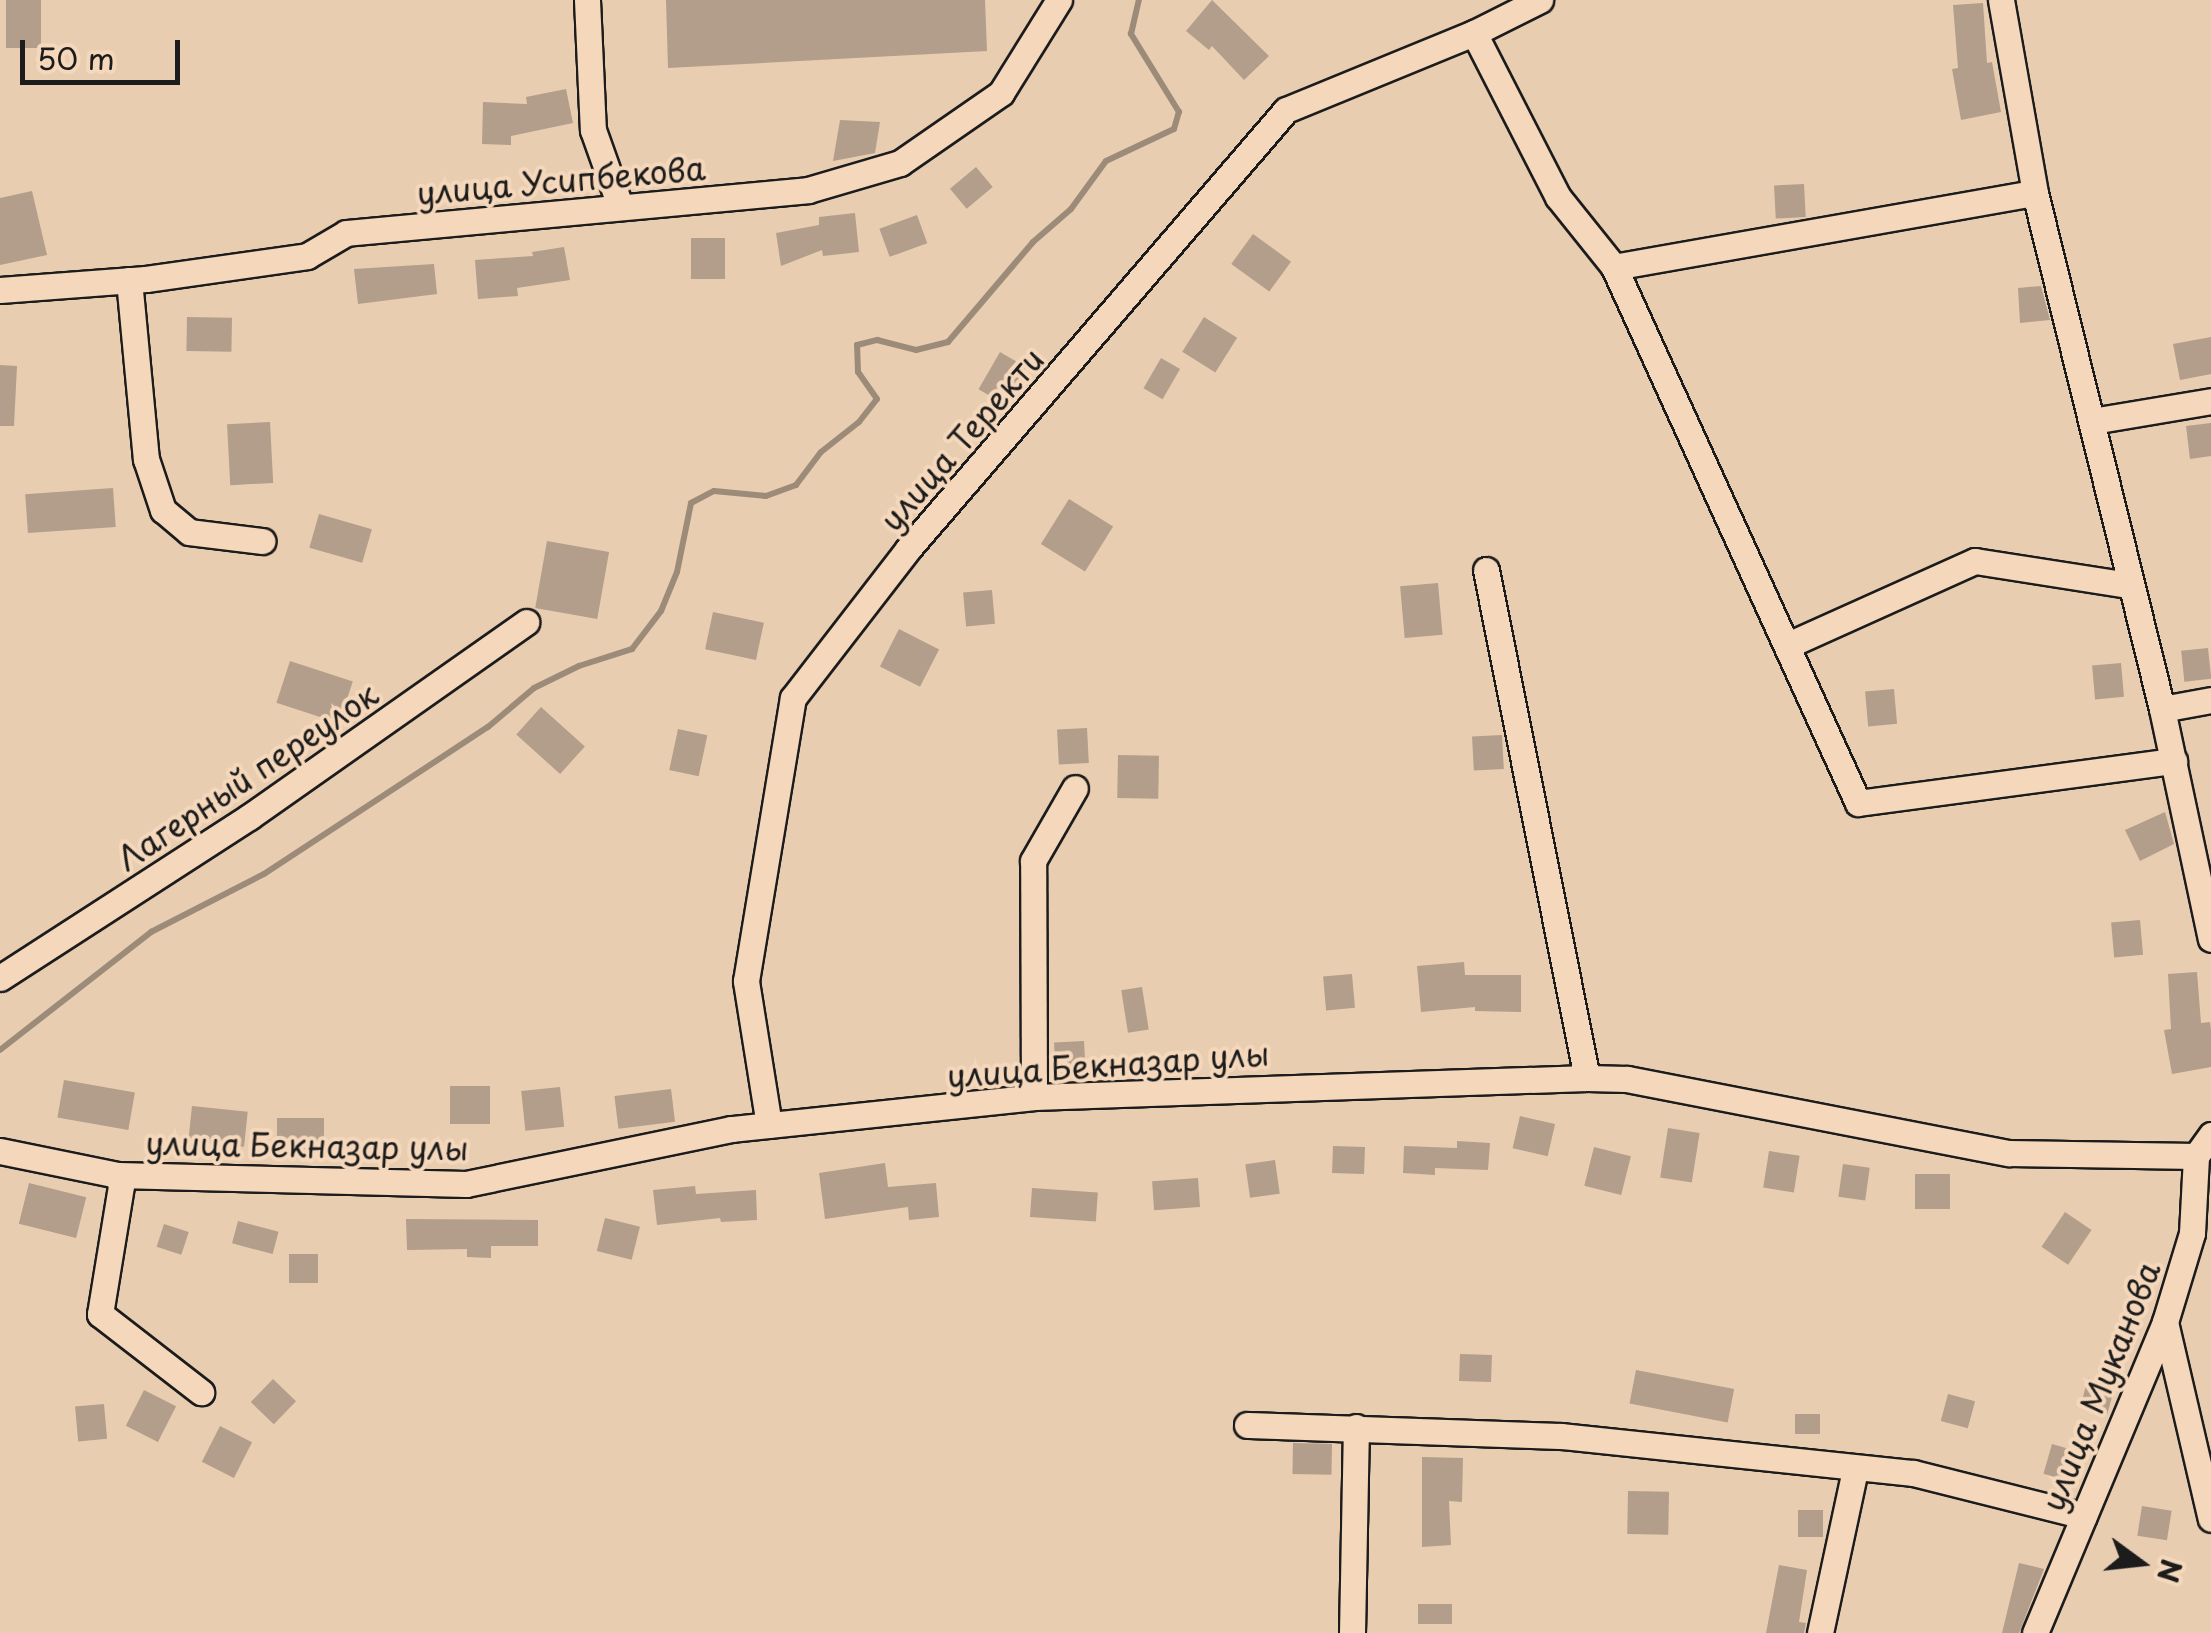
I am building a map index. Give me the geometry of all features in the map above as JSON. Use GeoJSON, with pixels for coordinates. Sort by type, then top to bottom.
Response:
{"type":"FeatureCollection","features":[{"type":"Feature","properties":{"kind":"street"},"geometry":{"type":"LineString","coordinates":[[588,0],[593,130],[620,206]]}},
{"type":"Feature","properties":{"kind":"street","name":"улица Усипбекова"},"geometry":{"type":"LineString","coordinates":[[0,290],[129,280],[307,256],[346,233],[808,190],[900,163],[1001,93],[1059,0]]}},
{"type":"Feature","properties":{"kind":"street","name":"улица Теректи"},"geometry":{"type":"LineString","coordinates":[[769,1126],[746,981],[793,698],[908,549],[1286,110],[1474,32],[1540,0]]}},
{"type":"Feature","properties":{"kind":"street"},"geometry":{"type":"LineString","coordinates":[[2001,0],[2035,193],[2162,709],[2211,938]]}},
{"type":"Feature","properties":{"kind":"street"},"geometry":{"type":"LineString","coordinates":[[1474,32],[1558,197],[1614,267],[1858,803],[2174,761]]}},
{"type":"Feature","properties":{"kind":"street"},"geometry":{"type":"LineString","coordinates":[[1614,267],[2035,193]]}},
{"type":"Feature","properties":{"kind":"street"},"geometry":{"type":"LineString","coordinates":[[129,280],[146,459],[163,510],[189,532],[262,541]]}},
{"type":"Feature","properties":{"kind":"street"},"geometry":{"type":"LineString","coordinates":[[2092,422],[2211,401]]}},
{"type":"Feature","properties":{"kind":"street"},"geometry":{"type":"LineString","coordinates":[[1788,645],[1975,562],[2129,585]]}},
{"type":"Feature","properties":{"kind":"street"},"geometry":{"type":"LineString","coordinates":[[1486,570],[1588,1078]]}},
{"type":"Feature","properties":{"kind":"street","name":"Лагерный переулок"},"geometry":{"type":"LineString","coordinates":[[0,978],[249,818],[526,622]]}},
{"type":"Feature","properties":{"kind":"street"},"geometry":{"type":"LineString","coordinates":[[2162,709],[2211,700]]}},
{"type":"Feature","properties":{"kind":"street"},"geometry":{"type":"LineString","coordinates":[[1034,1096],[1033,860],[1075,788]]}},
{"type":"Feature","properties":{"kind":"street","name":"улица Бекназар улы"},"geometry":{"type":"LineString","coordinates":[[0,1151],[118,1175],[466,1184],[731,1129],[1034,1096],[1588,1078],[1628,1079],[2009,1152],[2204,1146]]}},
{"type":"Feature","properties":{"kind":"street","name":"улица Муканова"},"geometry":{"type":"LineString","coordinates":[[2035,1633],[2165,1322],[2190,1247],[2204,1146]]}},
{"type":"Feature","properties":{"kind":"street"},"geometry":{"type":"LineString","coordinates":[[118,1175],[121,1186],[100,1314],[201,1392]]}},
{"type":"Feature","properties":{"kind":"street"},"geometry":{"type":"LineString","coordinates":[[2165,1322],[2211,1520]]}},
{"type":"Feature","properties":{"kind":"street"},"geometry":{"type":"LineString","coordinates":[[1246,1425],[1561,1436],[1947,1479],[2084,1516]]}},
{"type":"Feature","properties":{"kind":"street"},"geometry":{"type":"LineString","coordinates":[[1352,1633],[1356,1427]]}},
{"type":"Feature","properties":{"kind":"street"},"geometry":{"type":"LineString","coordinates":[[1820,1633],[1855,1470]]}},
{"type":"Feature","properties":{"kind":"building"},"geometry":{"type":"Polygon","coordinates":[[[6,0],[41,0],[41,48],[6,48],[6,0]]]}},
{"type":"Feature","properties":{"kind":"building"},"geometry":{"type":"Polygon","coordinates":[[[666,0],[985,0],[987,51],[668,68],[666,0]]]}},
{"type":"Feature","properties":{"kind":"building"},"geometry":{"type":"Polygon","coordinates":[[[1212,0],[1269,56],[1244,80],[1212,46],[1209,50],[1186,31],[1212,0]]]}},
{"type":"Feature","properties":{"kind":"building"},"geometry":{"type":"Polygon","coordinates":[[[1983,3],[1987,63],[1992,62],[2001,112],[1961,120],[1952,69],[1958,68],[1953,5],[1983,3]]]}},
{"type":"Feature","properties":{"kind":"building"},"geometry":{"type":"Polygon","coordinates":[[[566,89],[573,123],[511,136],[511,145],[482,144],[483,102],[527,104],[526,97],[566,89]]]}},
{"type":"Feature","properties":{"kind":"building"},"geometry":{"type":"Polygon","coordinates":[[[840,120],[880,122],[875,153],[833,161],[840,120]]]}},
{"type":"Feature","properties":{"kind":"building"},"geometry":{"type":"Polygon","coordinates":[[[976,167],[993,187],[967,209],[950,189],[976,167]]]}},
{"type":"Feature","properties":{"kind":"building"},"geometry":{"type":"Polygon","coordinates":[[[1804,184],[1806,217],[1776,219],[1774,186],[1804,184]]]}},
{"type":"Feature","properties":{"kind":"building"},"geometry":{"type":"Polygon","coordinates":[[[32,191],[47,255],[0,265],[0,198],[32,191]]]}},
{"type":"Feature","properties":{"kind":"building"},"geometry":{"type":"Polygon","coordinates":[[[855,213],[859,252],[823,256],[822,250],[781,266],[776,233],[819,225],[819,217],[855,213]]]}},
{"type":"Feature","properties":{"kind":"building"},"geometry":{"type":"Polygon","coordinates":[[[917,215],[927,243],[890,257],[879,229],[917,215]]]}},
{"type":"Feature","properties":{"kind":"building"},"geometry":{"type":"Polygon","coordinates":[[[1253,234],[1291,262],[1269,292],[1231,264],[1253,234]]]}},
{"type":"Feature","properties":{"kind":"building"},"geometry":{"type":"Polygon","coordinates":[[[691,238],[725,238],[725,279],[691,279],[691,238]]]}},
{"type":"Feature","properties":{"kind":"building"},"geometry":{"type":"Polygon","coordinates":[[[564,247],[570,280],[517,288],[518,296],[478,299],[475,260],[533,256],[532,252],[564,247]]]}},
{"type":"Feature","properties":{"kind":"building"},"geometry":{"type":"Polygon","coordinates":[[[434,264],[437,294],[358,304],[354,269],[434,264]]]}},
{"type":"Feature","properties":{"kind":"building"},"geometry":{"type":"Polygon","coordinates":[[[2041,286],[2050,320],[2020,323],[2018,288],[2041,286]]]}},
{"type":"Feature","properties":{"kind":"building"},"geometry":{"type":"Polygon","coordinates":[[[187,317],[232,318],[231,352],[186,351],[187,317]]]}},
{"type":"Feature","properties":{"kind":"building"},"geometry":{"type":"Polygon","coordinates":[[[1204,317],[1237,338],[1215,372],[1182,352],[1204,317]]]}},
{"type":"Feature","properties":{"kind":"building"},"geometry":{"type":"Polygon","coordinates":[[[2211,337],[2211,374],[2180,380],[2173,344],[2211,337]]]}},
{"type":"Feature","properties":{"kind":"building"},"geometry":{"type":"Polygon","coordinates":[[[1000,352],[1026,367],[1004,404],[978,389],[1000,352]]]}},
{"type":"Feature","properties":{"kind":"building"},"geometry":{"type":"Polygon","coordinates":[[[1161,358],[1180,369],[1163,399],[1144,388],[1161,358]]]}},
{"type":"Feature","properties":{"kind":"building"},"geometry":{"type":"Polygon","coordinates":[[[0,365],[17,366],[14,426],[0,426],[0,365]]]}},
{"type":"Feature","properties":{"kind":"building"},"geometry":{"type":"Polygon","coordinates":[[[270,422],[273,483],[230,485],[227,424],[270,422]]]}},
{"type":"Feature","properties":{"kind":"building"},"geometry":{"type":"Polygon","coordinates":[[[2211,423],[2211,456],[2190,459],[2186,426],[2211,423]]]}},
{"type":"Feature","properties":{"kind":"building"},"geometry":{"type":"Polygon","coordinates":[[[113,488],[116,527],[28,533],[25,494],[113,488]]]}},
{"type":"Feature","properties":{"kind":"building"},"geometry":{"type":"Polygon","coordinates":[[[1069,499],[1113,527],[1085,572],[1041,544],[1069,499]]]}},
{"type":"Feature","properties":{"kind":"building"},"geometry":{"type":"Polygon","coordinates":[[[319,514],[372,529],[362,563],[309,548],[319,514]]]}},
{"type":"Feature","properties":{"kind":"building"},"geometry":{"type":"Polygon","coordinates":[[[547,541],[609,552],[597,619],[535,608],[547,541]]]}},
{"type":"Feature","properties":{"kind":"building"},"geometry":{"type":"Polygon","coordinates":[[[1438,583],[1443,635],[1405,638],[1400,586],[1438,583]]]}},
{"type":"Feature","properties":{"kind":"building"},"geometry":{"type":"Polygon","coordinates":[[[992,590],[995,624],[966,626],[963,593],[992,590]]]}},
{"type":"Feature","properties":{"kind":"building"},"geometry":{"type":"Polygon","coordinates":[[[713,612],[764,623],[756,660],[705,649],[713,612]]]}},
{"type":"Feature","properties":{"kind":"building"},"geometry":{"type":"Polygon","coordinates":[[[899,629],[939,649],[920,687],[880,666],[899,629]]]}},
{"type":"Feature","properties":{"kind":"building"},"geometry":{"type":"Polygon","coordinates":[[[2208,648],[2211,679],[2184,682],[2181,651],[2208,648]]]}},
{"type":"Feature","properties":{"kind":"building"},"geometry":{"type":"Polygon","coordinates":[[[290,661],[353,681],[339,723],[276,703],[290,661]]]}},
{"type":"Feature","properties":{"kind":"building"},"geometry":{"type":"Polygon","coordinates":[[[2121,663],[2124,697],[2095,699],[2092,666],[2121,663]]]}},
{"type":"Feature","properties":{"kind":"building"},"geometry":{"type":"Polygon","coordinates":[[[1894,689],[1897,724],[1868,726],[1865,692],[1894,689]]]}},
{"type":"Feature","properties":{"kind":"building"},"geometry":{"type":"Polygon","coordinates":[[[541,707],[585,746],[560,774],[516,734],[541,707]]]}},
{"type":"Feature","properties":{"kind":"building"},"geometry":{"type":"Polygon","coordinates":[[[1087,728],[1089,763],[1059,765],[1057,730],[1087,728]]]}},
{"type":"Feature","properties":{"kind":"building"},"geometry":{"type":"Polygon","coordinates":[[[678,729],[707,735],[699,776],[669,770],[678,729]]]}},
{"type":"Feature","properties":{"kind":"building"},"geometry":{"type":"Polygon","coordinates":[[[1502,735],[1504,769],[1474,771],[1472,737],[1502,735]]]}},
{"type":"Feature","properties":{"kind":"building"},"geometry":{"type":"Polygon","coordinates":[[[1118,755],[1159,756],[1158,799],[1117,798],[1118,755]]]}},
{"type":"Feature","properties":{"kind":"building"},"geometry":{"type":"Polygon","coordinates":[[[2165,812],[2174,844],[2140,861],[2125,830],[2165,812]]]}},
{"type":"Feature","properties":{"kind":"building"},"geometry":{"type":"Polygon","coordinates":[[[2140,920],[2143,955],[2114,957],[2111,923],[2140,920]]]}},
{"type":"Feature","properties":{"kind":"building"},"geometry":{"type":"Polygon","coordinates":[[[1464,962],[1465,975],[1521,975],[1521,1012],[1475,1011],[1475,1007],[1421,1012],[1417,966],[1464,962]]]}},
{"type":"Feature","properties":{"kind":"building"},"geometry":{"type":"Polygon","coordinates":[[[2197,972],[2201,1023],[2210,1022],[2211,1067],[2172,1074],[2164,1030],[2171,1029],[2168,974],[2197,972]]]}},
{"type":"Feature","properties":{"kind":"building"},"geometry":{"type":"Polygon","coordinates":[[[1352,974],[1355,1008],[1326,1010],[1323,977],[1352,974]]]}},
{"type":"Feature","properties":{"kind":"building"},"geometry":{"type":"Polygon","coordinates":[[[1142,987],[1149,1029],[1128,1033],[1121,990],[1142,987]]]}},
{"type":"Feature","properties":{"kind":"building"},"geometry":{"type":"Polygon","coordinates":[[[1084,1041],[1086,1076],[1056,1078],[1054,1043],[1084,1041]]]}},
{"type":"Feature","properties":{"kind":"building"},"geometry":{"type":"Polygon","coordinates":[[[64,1080],[135,1093],[128,1130],[57,1117],[64,1080]]]}},
{"type":"Feature","properties":{"kind":"building"},"geometry":{"type":"Polygon","coordinates":[[[450,1086],[490,1086],[490,1124],[450,1124],[450,1086]]]}},
{"type":"Feature","properties":{"kind":"building"},"geometry":{"type":"Polygon","coordinates":[[[560,1087],[564,1127],[525,1131],[521,1091],[560,1087]]]}},
{"type":"Feature","properties":{"kind":"building"},"geometry":{"type":"Polygon","coordinates":[[[671,1089],[675,1122],[618,1129],[614,1096],[671,1089]]]}},
{"type":"Feature","properties":{"kind":"building"},"geometry":{"type":"Polygon","coordinates":[[[192,1106],[248,1112],[244,1147],[188,1141],[192,1106]]]}},
{"type":"Feature","properties":{"kind":"building"},"geometry":{"type":"Polygon","coordinates":[[[1520,1116],[1555,1124],[1548,1156],[1513,1148],[1520,1116]]]}},
{"type":"Feature","properties":{"kind":"building"},"geometry":{"type":"Polygon","coordinates":[[[277,1118],[324,1118],[324,1150],[277,1150],[277,1118]]]}},
{"type":"Feature","properties":{"kind":"building"},"geometry":{"type":"Polygon","coordinates":[[[1668,1128],[1700,1133],[1692,1182],[1660,1177],[1668,1128]]]}},
{"type":"Feature","properties":{"kind":"building"},"geometry":{"type":"Polygon","coordinates":[[[1457,1141],[1490,1143],[1488,1170],[1435,1168],[1435,1175],[1403,1173],[1404,1146],[1457,1148],[1457,1141]]]}},
{"type":"Feature","properties":{"kind":"building"},"geometry":{"type":"Polygon","coordinates":[[[1333,1146],[1365,1147],[1364,1174],[1332,1173],[1333,1146]]]}},
{"type":"Feature","properties":{"kind":"building"},"geometry":{"type":"Polygon","coordinates":[[[1594,1147],[1631,1156],[1621,1195],[1584,1186],[1594,1147]]]}},
{"type":"Feature","properties":{"kind":"building"},"geometry":{"type":"Polygon","coordinates":[[[1769,1151],[1800,1156],[1794,1192],[1763,1188],[1769,1151]]]}},
{"type":"Feature","properties":{"kind":"building"},"geometry":{"type":"Polygon","coordinates":[[[1275,1160],[1280,1194],[1250,1198],[1245,1164],[1275,1160]]]}},
{"type":"Feature","properties":{"kind":"building"},"geometry":{"type":"Polygon","coordinates":[[[885,1163],[888,1187],[936,1183],[939,1217],[909,1220],[908,1207],[825,1219],[819,1173],[885,1163]]]}},
{"type":"Feature","properties":{"kind":"building"},"geometry":{"type":"Polygon","coordinates":[[[1843,1164],[1870,1168],[1865,1200],[1838,1197],[1843,1164]]]}},
{"type":"Feature","properties":{"kind":"building"},"geometry":{"type":"Polygon","coordinates":[[[1915,1174],[1950,1174],[1950,1209],[1915,1209],[1915,1174]]]}},
{"type":"Feature","properties":{"kind":"building"},"geometry":{"type":"Polygon","coordinates":[[[1198,1178],[1200,1207],[1154,1210],[1152,1181],[1198,1178]]]}},
{"type":"Feature","properties":{"kind":"building"},"geometry":{"type":"Polygon","coordinates":[[[29,1183],[86,1197],[76,1238],[19,1224],[29,1183]]]}},
{"type":"Feature","properties":{"kind":"building"},"geometry":{"type":"Polygon","coordinates":[[[695,1186],[696,1194],[756,1190],[757,1220],[721,1222],[720,1218],[657,1225],[653,1190],[695,1186]]]}},
{"type":"Feature","properties":{"kind":"building"},"geometry":{"type":"Polygon","coordinates":[[[1032,1188],[1098,1193],[1096,1222],[1030,1217],[1032,1188]]]}},
{"type":"Feature","properties":{"kind":"building"},"geometry":{"type":"Polygon","coordinates":[[[2065,1212],[2092,1230],[2068,1265],[2042,1247],[2065,1212]]]}},
{"type":"Feature","properties":{"kind":"building"},"geometry":{"type":"Polygon","coordinates":[[[605,1218],[640,1227],[632,1260],[597,1251],[605,1218]]]}},
{"type":"Feature","properties":{"kind":"building"},"geometry":{"type":"Polygon","coordinates":[[[406,1219],[538,1220],[538,1246],[491,1246],[491,1258],[467,1257],[467,1249],[407,1250],[406,1219]]]}},
{"type":"Feature","properties":{"kind":"building"},"geometry":{"type":"Polygon","coordinates":[[[238,1221],[279,1232],[273,1254],[232,1243],[238,1221]]]}},
{"type":"Feature","properties":{"kind":"building"},"geometry":{"type":"Polygon","coordinates":[[[164,1224],[189,1232],[181,1255],[157,1247],[164,1224]]]}},
{"type":"Feature","properties":{"kind":"building"},"geometry":{"type":"Polygon","coordinates":[[[289,1254],[318,1254],[318,1283],[289,1283],[289,1254]]]}},
{"type":"Feature","properties":{"kind":"building"},"geometry":{"type":"Polygon","coordinates":[[[1460,1354],[1492,1355],[1491,1382],[1459,1381],[1460,1354]]]}},
{"type":"Feature","properties":{"kind":"building"},"geometry":{"type":"Polygon","coordinates":[[[1636,1370],[1734,1389],[1728,1422],[1630,1403],[1636,1370]]]}},
{"type":"Feature","properties":{"kind":"building"},"geometry":{"type":"Polygon","coordinates":[[[2088,1378],[2115,1385],[2107,1414],[2080,1407],[2088,1378]]]}},
{"type":"Feature","properties":{"kind":"building"},"geometry":{"type":"Polygon","coordinates":[[[273,1379],[296,1401],[274,1424],[251,1402],[273,1379]]]}},
{"type":"Feature","properties":{"kind":"building"},"geometry":{"type":"Polygon","coordinates":[[[144,1390],[176,1406],[158,1442],[126,1426],[144,1390]]]}},
{"type":"Feature","properties":{"kind":"building"},"geometry":{"type":"Polygon","coordinates":[[[1948,1394],[1975,1401],[1968,1428],[1941,1421],[1948,1394]]]}},
{"type":"Feature","properties":{"kind":"building"},"geometry":{"type":"Polygon","coordinates":[[[104,1404],[107,1439],[78,1441],[75,1407],[104,1404]]]}},
{"type":"Feature","properties":{"kind":"building"},"geometry":{"type":"Polygon","coordinates":[[[1795,1414],[1820,1414],[1820,1434],[1795,1434],[1795,1414]]]}},
{"type":"Feature","properties":{"kind":"building"},"geometry":{"type":"Polygon","coordinates":[[[220,1426],[252,1442],[234,1478],[202,1462],[220,1426]]]}},
{"type":"Feature","properties":{"kind":"building"},"geometry":{"type":"Polygon","coordinates":[[[1293,1443],[1332,1444],[1331,1475],[1292,1474],[1293,1443]]]}},
{"type":"Feature","properties":{"kind":"building"},"geometry":{"type":"Polygon","coordinates":[[[2052,1444],[2080,1452],[2071,1482],[2043,1474],[2052,1444]]]}},
{"type":"Feature","properties":{"kind":"building"},"geometry":{"type":"Polygon","coordinates":[[[1422,1457],[1463,1458],[1462,1502],[1449,1501],[1451,1545],[1422,1547],[1422,1457]]]}},
{"type":"Feature","properties":{"kind":"building"},"geometry":{"type":"Polygon","coordinates":[[[1628,1491],[1669,1492],[1668,1535],[1627,1534],[1628,1491]]]}},
{"type":"Feature","properties":{"kind":"building"},"geometry":{"type":"Polygon","coordinates":[[[2142,1506],[2172,1511],[2167,1540],[2137,1536],[2142,1506]]]}},
{"type":"Feature","properties":{"kind":"building"},"geometry":{"type":"Polygon","coordinates":[[[1798,1510],[1823,1510],[1823,1537],[1798,1537],[1798,1510]]]}},
{"type":"Feature","properties":{"kind":"building"},"geometry":{"type":"Polygon","coordinates":[[[2019,1563],[2044,1569],[2019,1633],[2002,1633],[2019,1563]]]}},
{"type":"Feature","properties":{"kind":"building"},"geometry":{"type":"Polygon","coordinates":[[[1779,1565],[1807,1570],[1799,1622],[1806,1623],[1804,1633],[1766,1633],[1779,1565]]]}},
{"type":"Feature","properties":{"kind":"building"},"geometry":{"type":"Polygon","coordinates":[[[1418,1604],[1452,1604],[1452,1624],[1418,1624],[1418,1604]]]}},
{"type":"Feature","properties":{"kind":"waterway"},"geometry":{"type":"LineString","coordinates":[[0,1050],[151,932],[264,874],[488,727],[534,688],[579,666],[632,649],[661,611],[677,572],[691,503],[714,491],[766,496],[796,485],[821,452],[859,422],[877,399],[858,372],[857,345],[877,340],[916,350],[948,342],[1033,242],[1071,209],[1106,161],[1174,129],[1179,112],[1131,34],[1139,0]]}}]}
